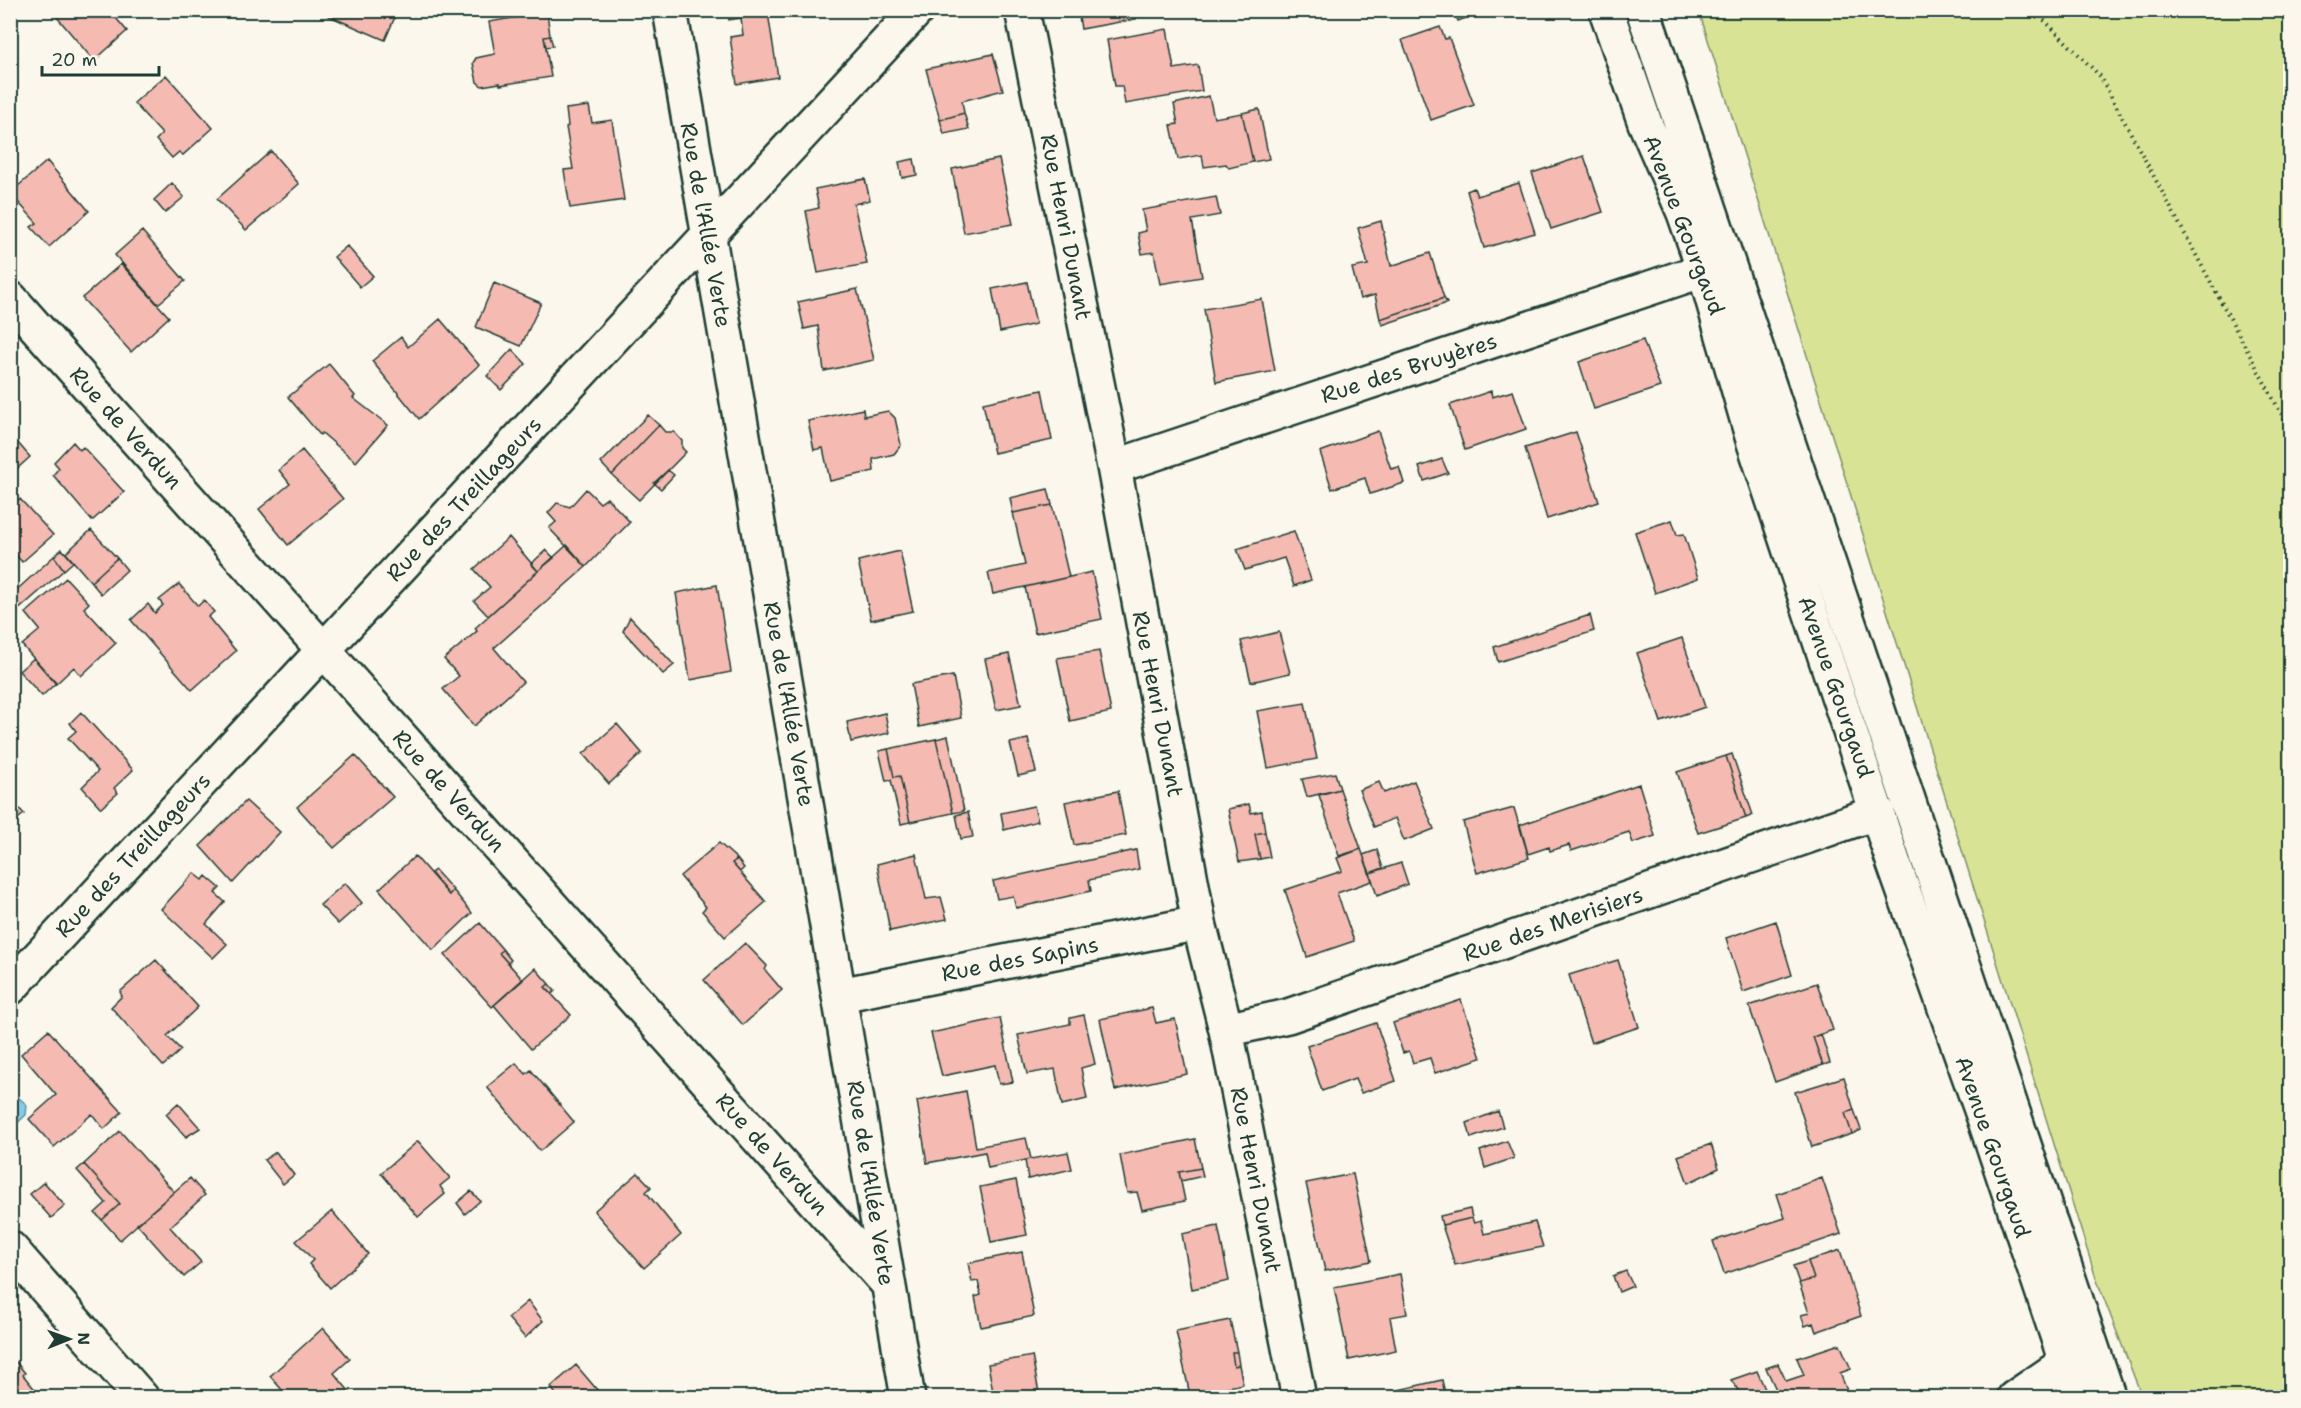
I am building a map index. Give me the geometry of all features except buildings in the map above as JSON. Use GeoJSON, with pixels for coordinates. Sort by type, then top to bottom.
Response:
{"type":"FeatureCollection","features":[{"type":"Feature","properties":{"kind":"street","name":"Rue de l'Allée Verte"},"geometry":{"type":"LineString","coordinates":[[670,10],[908,1398]]}},
{"type":"Feature","properties":{"kind":"street","name":"Rue des Treillageurs"},"geometry":{"type":"LineString","coordinates":[[10,988],[917,10]]}},
{"type":"Feature","properties":{"kind":"street","name":"Rue Henri Dunant"},"geometry":{"type":"LineString","coordinates":[[1022,10],[1114,467],[1199,923],[1226,1030],[1299,1398]]}},
{"type":"Feature","properties":{"kind":"street","name":"Avenue Gourgaud"},"geometry":{"type":"LineString","coordinates":[[1606,10],[1645,123],[1684,213],[1704,270],[1754,440],[2078,1398]]}},
{"type":"Feature","properties":{"kind":"street","name":"Avenue Gourgaud"},"geometry":{"type":"LineString","coordinates":[[1643,10],[2012,1116],[2109,1398]]}},
{"type":"Feature","properties":{"kind":"street","name":"Rue des Bruyères"},"geometry":{"type":"LineString","coordinates":[[1114,467],[1704,270]]}},
{"type":"Feature","properties":{"kind":"street","name":"Rue de Verdun"},"geometry":{"type":"LineString","coordinates":[[10,298],[888,1284]]}},
{"type":"Feature","properties":{"kind":"street","name":"Rue des Merisiers"},"geometry":{"type":"LineString","coordinates":[[1226,1030],[1288,1016],[1878,812]]}},
{"type":"Feature","properties":{"kind":"street","name":"Rue des Sapins"},"geometry":{"type":"LineString","coordinates":[[840,995],[1199,923]]}},
{"type":"Feature","properties":{"kind":"street"},"geometry":{"type":"LineString","coordinates":[[10,1248],[142,1398]]}},
{"type":"Feature","properties":{"kind":"street"},"geometry":{"type":"LineString","coordinates":[[2014,1398],[2065,1364],[2089,1336]]}},
{"type":"Feature","properties":{"kind":"path"},"geometry":{"type":"LineString","coordinates":[[2039,10],[2039,15],[2100,76],[2290,430]]}},
{"type":"Feature","properties":{"kind":"green space"},"geometry":{"type":"Polygon","coordinates":[[[1699,11],[2290,11],[2290,1397],[2142,1397],[2096,1278],[1699,11]]]}},
{"type":"Feature","properties":{"kind":"water"},"geometry":{"type":"Polygon","coordinates":[[[11,1097],[19,1098],[27,1105],[26,1115],[11,1129],[11,1097]]]}}]}
